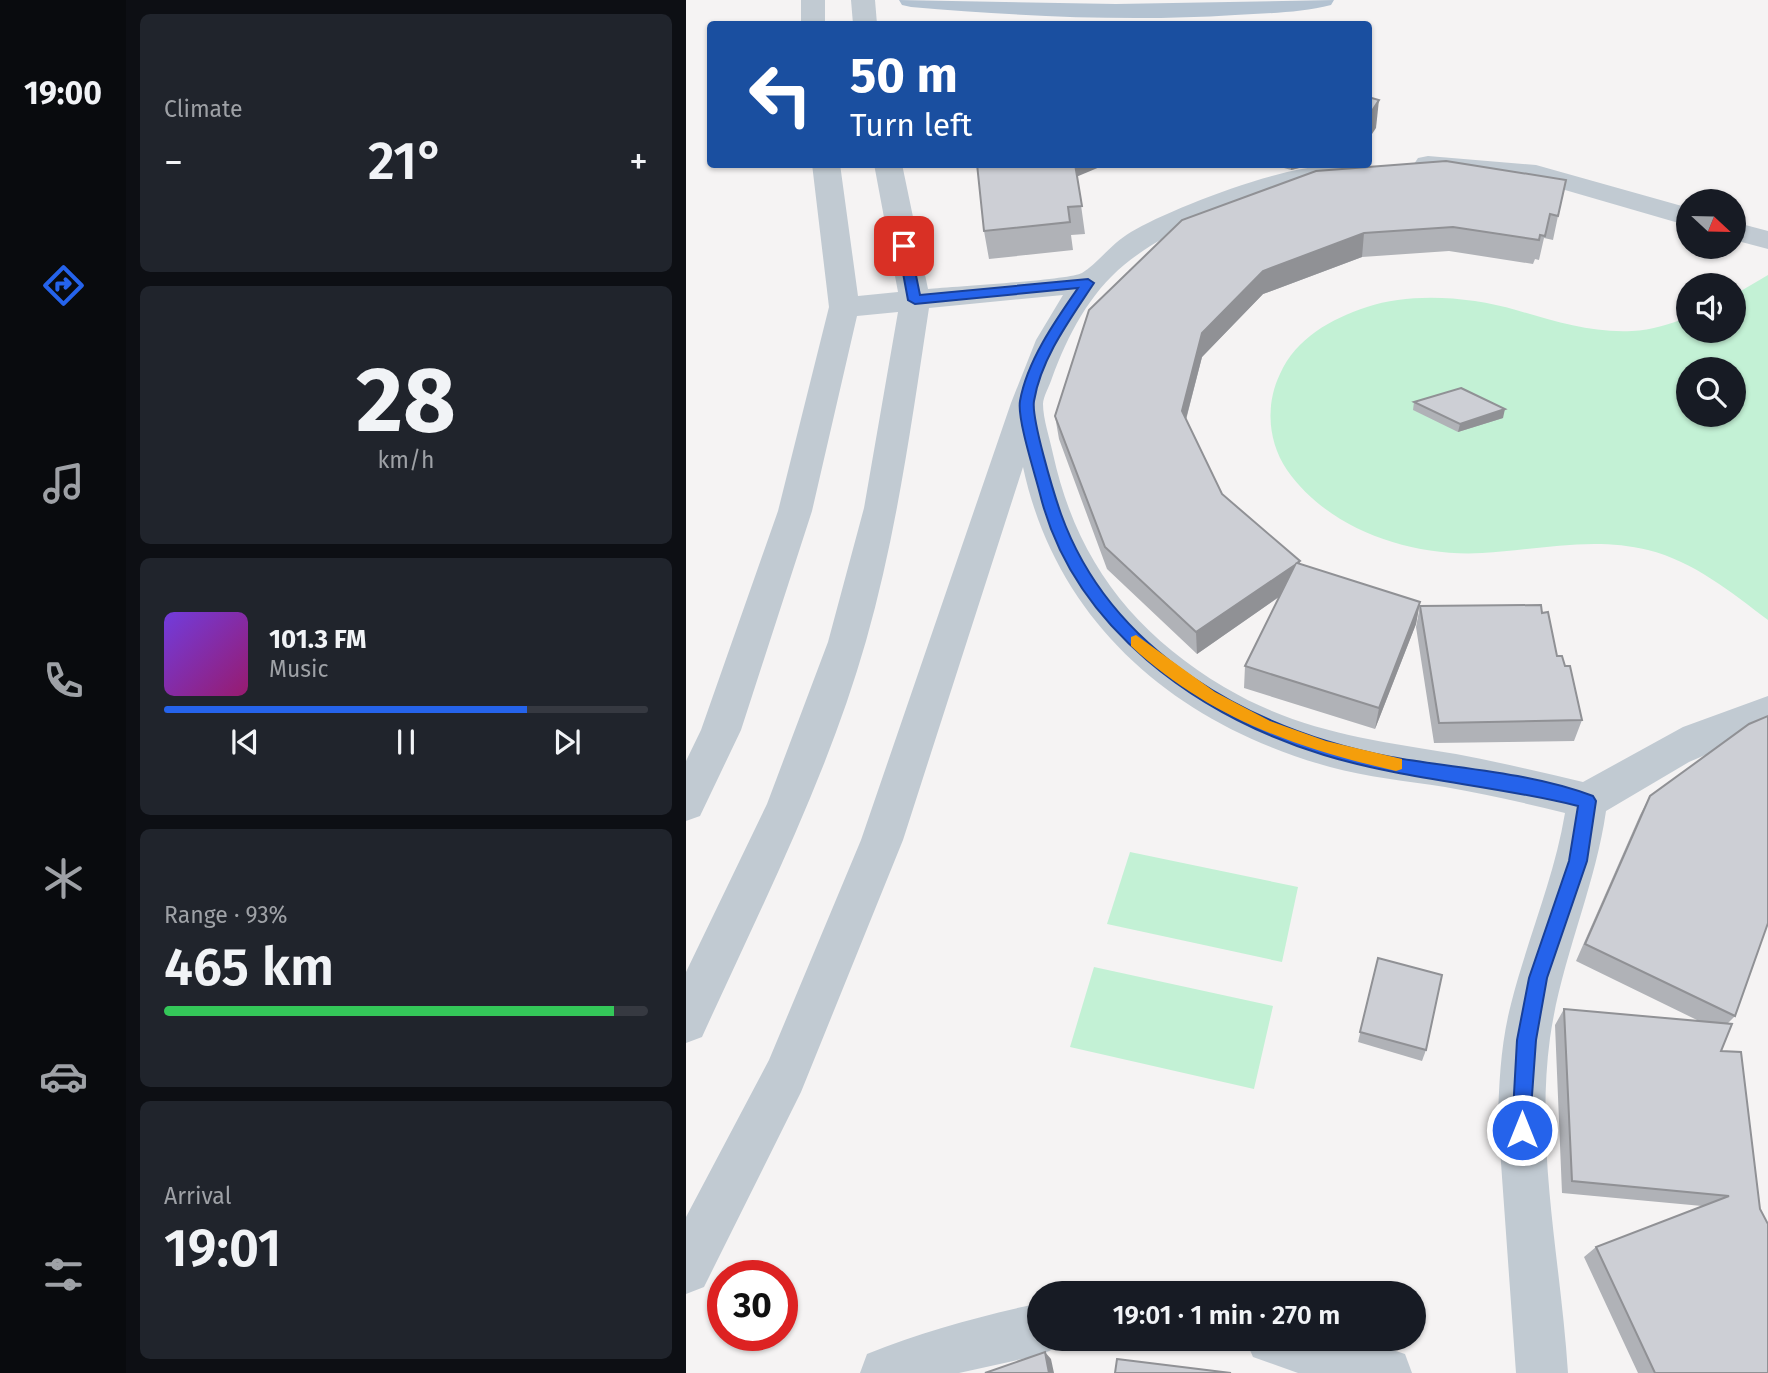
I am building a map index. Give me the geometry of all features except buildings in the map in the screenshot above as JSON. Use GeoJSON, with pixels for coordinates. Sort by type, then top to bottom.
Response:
{"type":"FeatureCollection","features":[{"type":"Feature","properties":{"kind":"main road"},"geometry":{"type":"LineString","coordinates":[[911,0],[1127,12],[1222,10],[1322,0]]}},
{"type":"Feature","properties":{"kind":"street"},"geometry":{"type":"LineString","coordinates":[[813,0],[813,21]]}},
{"type":"Feature","properties":{"kind":"street"},"geometry":{"type":"LineString","coordinates":[[863,0],[865,21]]}},
{"type":"Feature","properties":{"kind":"street"},"geometry":{"type":"LineString","coordinates":[[686,1269],[785,1076],[882,840],[1041,363],[1061,321],[1088,283],[1116,256],[1199,210],[1293,180],[1379,168],[1435,164],[1536,173],[1676,213]]}},
{"type":"Feature","properties":{"kind":"street"},"geometry":{"type":"LineString","coordinates":[[686,803],[721,730],[795,511],[844,307],[827,168]]}},
{"type":"Feature","properties":{"kind":"street"},"geometry":{"type":"LineString","coordinates":[[686,1021],[787,805],[847,642],[881,508],[915,300],[889,168]]}},
{"type":"Feature","properties":{"kind":"street"},"geometry":{"type":"LineString","coordinates":[[1746,234],[1768,240]]}},
{"type":"Feature","properties":{"kind":"street"},"geometry":{"type":"LineString","coordinates":[[844,307],[1088,283]]}},
{"type":"Feature","properties":{"kind":"street"},"geometry":{"type":"LineString","coordinates":[[1027,402],[1040,467],[1065,546],[1097,597],[1121,627],[1160,664],[1209,697],[1264,726],[1325,748],[1390,764],[1521,784],[1587,801],[1656,757],[1729,724],[1768,712]]}},
{"type":"Feature","properties":{"kind":"street"},"geometry":{"type":"LineString","coordinates":[[1542,1373],[1538,1282],[1524,1177],[1521,1106],[1525,1053],[1538,978],[1578,861],[1587,801]]}},
{"type":"Feature","properties":{"kind":"street"},"geometry":{"type":"LineString","coordinates":[[886,1373],[964,1345],[1027,1332]]}},
{"type":"Feature","properties":{"kind":"street"},"geometry":{"type":"LineString","coordinates":[[1312,1351],[1386,1373]]}},
{"type":"Feature","properties":{"kind":"green space"},"geometry":{"type":"Polygon","coordinates":[[[1768,275],[1768,620],[1726,588],[1696,570],[1648,550],[1586,544],[1455,553],[1427,550],[1374,536],[1325,509],[1305,491],[1287,470],[1272,435],[1271,411],[1275,386],[1295,350],[1305,340],[1340,317],[1384,302],[1422,298],[1461,299],[1602,330],[1632,331],[1676,321],[1676,343],[1746,343],[1746,288],[1768,275]]]}},
{"type":"Feature","properties":{"kind":"green space"},"geometry":{"type":"Polygon","coordinates":[[[1130,852],[1298,887],[1282,962],[1107,924],[1130,852]]]}},
{"type":"Feature","properties":{"kind":"green space"},"geometry":{"type":"Polygon","coordinates":[[[1094,967],[1273,1006],[1254,1089],[1070,1047],[1094,967]]]}},
{"type":"Feature","properties":{"kind":"slow traffic"},"geometry":{"type":"LineString","coordinates":[[1136,641],[1160,664],[1209,697],[1264,726],[1325,748],[1396,764]]}},
{"type":"Feature","properties":{"kind":"route"},"geometry":{"type":"LineString","coordinates":[[904,246],[915,300],[1088,283],[1061,321],[1041,363],[1027,402],[1031,429],[1050,505],[1065,546],[1089,587],[1121,627],[1160,664],[1209,697],[1264,726],[1325,748],[1390,764],[1521,784],[1587,801],[1578,861],[1538,978],[1526,1040],[1522,1130]]}}]}
